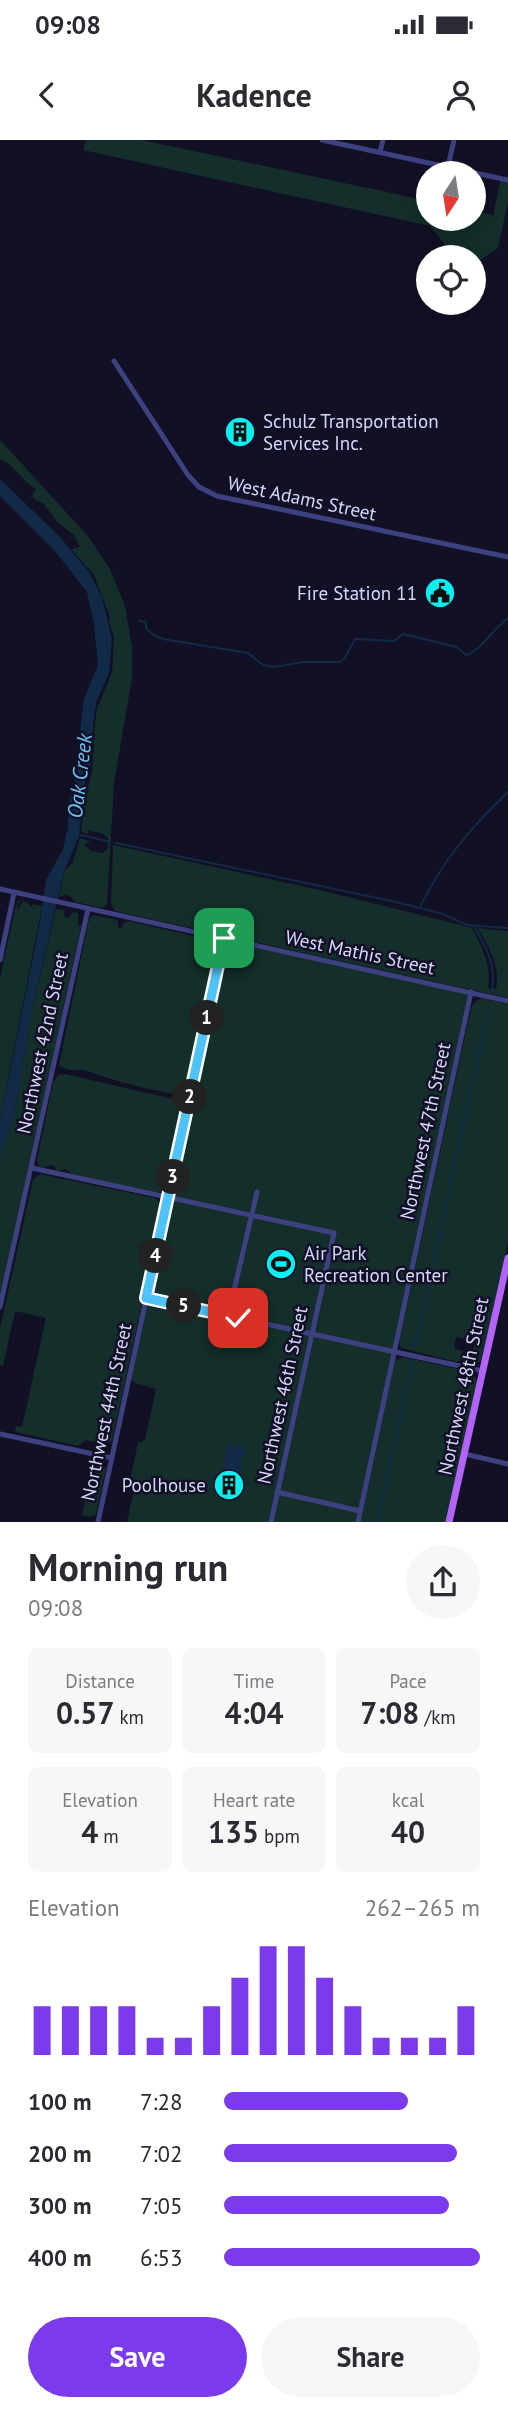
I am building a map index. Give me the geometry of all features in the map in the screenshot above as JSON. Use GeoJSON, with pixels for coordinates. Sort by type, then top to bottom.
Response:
{"type":"FeatureCollection","features":[{"type":"Feature","properties":{"kind":"main road","name":"Northwest 48th Street"},"geometry":{"type":"LineString","coordinates":[[449,1522],[508,1258]]}},
{"type":"Feature","properties":{"kind":"street"},"geometry":{"type":"LineString","coordinates":[[322,140],[421,161]]}},
{"type":"Feature","properties":{"kind":"street"},"geometry":{"type":"LineString","coordinates":[[380,152],[383,140]]}},
{"type":"Feature","properties":{"kind":"street"},"geometry":{"type":"LineString","coordinates":[[449,161],[454,140]]}},
{"type":"Feature","properties":{"kind":"street"},"geometry":{"type":"LineString","coordinates":[[486,175],[508,180]]}},
{"type":"Feature","properties":{"kind":"street","name":"West Adams Street"},"geometry":{"type":"LineString","coordinates":[[114,361],[188,475],[205,491],[217,496],[508,557]]}},
{"type":"Feature","properties":{"kind":"street","name":"West Mathis Street"},"geometry":{"type":"LineString","coordinates":[[0,889],[508,1000]]}},
{"type":"Feature","properties":{"kind":"street"},"geometry":{"type":"LineString","coordinates":[[0,960],[14,892]]}},
{"type":"Feature","properties":{"kind":"street","name":"Northwest 42nd Street"},"geometry":{"type":"LineString","coordinates":[[0,1307],[88,909]]}},
{"type":"Feature","properties":{"kind":"street","name":"Northwest 44th Street"},"geometry":{"type":"LineString","coordinates":[[98,1522],[224,938]]}},
{"type":"Feature","properties":{"kind":"street","name":"Northwest 47th Street"},"geometry":{"type":"LineString","coordinates":[[358,1522],[471,992]]}},
{"type":"Feature","properties":{"kind":"street"},"geometry":{"type":"LineString","coordinates":[[32,1168],[251,1215]]}},
{"type":"Feature","properties":{"kind":"street"},"geometry":{"type":"LineString","coordinates":[[229,1316],[257,1192]]}},
{"type":"Feature","properties":{"kind":"street","name":"Northwest 46th Street"},"geometry":{"type":"LineString","coordinates":[[251,1215],[334,1233],[271,1522]]}},
{"type":"Feature","properties":{"kind":"street"},"geometry":{"type":"LineString","coordinates":[[146,1298],[483,1371]]}},
{"type":"Feature","properties":{"kind":"street"},"geometry":{"type":"LineString","coordinates":[[0,1433],[112,1458]]}},
{"type":"Feature","properties":{"kind":"street"},"geometry":{"type":"LineString","coordinates":[[464,1454],[508,1464]]}},
{"type":"Feature","properties":{"kind":"street"},"geometry":{"type":"LineString","coordinates":[[277,1492],[360,1511]]}},
{"type":"Feature","properties":{"kind":"green space"},"geometry":{"type":"Polygon","coordinates":[[[86,140],[142,140],[416,198],[416,223],[83,150],[86,140]]]}},
{"type":"Feature","properties":{"kind":"green space"},"geometry":{"type":"Polygon","coordinates":[[[501,178],[508,180],[508,202],[498,248],[486,256],[486,245],[445,245],[434,231],[486,231],[486,214],[493,215],[501,178]]]}},
{"type":"Feature","properties":{"kind":"green space"},"geometry":{"type":"Polygon","coordinates":[[[0,440],[88,536],[110,569],[125,606],[132,647],[132,678],[114,783],[107,904],[103,908],[75,902],[70,896],[59,897],[64,872],[73,862],[80,838],[91,842],[84,844],[91,851],[103,853],[108,848],[108,838],[103,834],[88,830],[88,834],[81,832],[85,798],[92,772],[96,712],[112,672],[114,636],[110,617],[94,575],[71,549],[80,547],[74,535],[58,523],[43,503],[35,500],[32,496],[36,489],[0,459],[0,440]]]}},
{"type":"Feature","properties":{"kind":"green space"},"geometry":{"type":"Polygon","coordinates":[[[113,845],[320,890],[472,928],[487,964],[488,988],[496,989],[497,973],[490,950],[477,928],[508,931],[508,998],[115,911],[111,903],[113,845]]]}},
{"type":"Feature","properties":{"kind":"green space"},"geometry":{"type":"Polygon","coordinates":[[[22,899],[17,911],[23,901],[31,907],[33,904],[42,906],[0,1121],[0,978],[14,913],[17,912],[14,912],[18,901],[22,899]]]}},
{"type":"Feature","properties":{"kind":"green space"},"geometry":{"type":"Polygon","coordinates":[[[56,909],[65,910],[64,916],[69,918],[72,912],[78,913],[78,925],[81,926],[0,1300],[0,1155],[15,1111],[31,1013],[56,909]]]}},
{"type":"Feature","properties":{"kind":"green space"},"geometry":{"type":"Polygon","coordinates":[[[93,915],[114,919],[118,922],[118,928],[128,921],[211,940],[217,944],[217,960],[189,1090],[184,1094],[150,1089],[59,1065],[89,919],[93,915]]]}},
{"type":"Feature","properties":{"kind":"green space"},"geometry":{"type":"Polygon","coordinates":[[[224,938],[471,992],[358,1522],[127,1522],[136,1481],[131,1479],[131,1476],[138,1443],[145,1440],[156,1389],[129,1379],[224,938]]]}},
{"type":"Feature","properties":{"kind":"green space"},"geometry":{"type":"Polygon","coordinates":[[[482,998],[508,1004],[508,1241],[483,1356],[481,1361],[473,1365],[466,1364],[466,1351],[473,1352],[475,1341],[456,1337],[454,1348],[463,1351],[461,1360],[457,1362],[401,1348],[399,1342],[471,1008],[482,998]]]}},
{"type":"Feature","properties":{"kind":"green space"},"geometry":{"type":"Polygon","coordinates":[[[65,1074],[182,1101],[185,1110],[167,1190],[157,1193],[72,1174],[65,1169],[57,1171],[54,1166],[39,1166],[37,1160],[53,1083],[58,1075],[65,1074]]]}},
{"type":"Feature","properties":{"kind":"green space"},"geometry":{"type":"Polygon","coordinates":[[[40,1174],[155,1198],[163,1206],[112,1441],[104,1444],[86,1440],[78,1446],[15,1432],[16,1426],[22,1427],[46,1318],[15,1311],[3,1366],[0,1366],[0,1328],[33,1180],[40,1174]]]}},
{"type":"Feature","properties":{"kind":"green space"},"geometry":{"type":"Polygon","coordinates":[[[403,1357],[471,1372],[477,1380],[446,1522],[359,1522],[395,1361],[403,1357]]]}},
{"type":"Feature","properties":{"kind":"green space"},"geometry":{"type":"Polygon","coordinates":[[[101,1462],[106,1469],[96,1514],[90,1517],[82,1515],[92,1467],[101,1462]]]}},
{"type":"Feature","properties":{"kind":"water","name":"Oak Creek"},"geometry":{"type":"Polygon","coordinates":[[[0,479],[59,536],[89,572],[102,597],[112,639],[109,673],[97,700],[94,715],[91,763],[84,788],[79,836],[64,872],[31,1013],[15,1111],[0,1155],[0,1121],[46,880],[63,849],[68,828],[69,801],[80,763],[79,739],[84,699],[98,665],[94,624],[87,592],[55,551],[0,496],[0,479]]]}},
{"type":"Feature","properties":{"kind":"water"},"geometry":{"type":"Polygon","coordinates":[[[228,1444],[245,1448],[239,1477],[222,1474],[228,1444]]]}},
{"type":"Feature","properties":{"kind":"waterway"},"geometry":{"type":"LineString","coordinates":[[139,621],[146,622],[146,628],[163,639],[248,653],[263,665],[274,667],[303,662],[340,662],[355,639],[394,641],[403,634],[457,647],[466,655],[476,649],[508,618]]}},
{"type":"Feature","properties":{"kind":"waterway"},"geometry":{"type":"LineString","coordinates":[[420,907],[438,874],[459,845],[508,792]]}},
{"type":"Feature","properties":{"kind":"waterway"},"geometry":{"type":"LineString","coordinates":[[77,834],[107,841]]}},
{"type":"Feature","properties":{"kind":"waterway"},"geometry":{"type":"LineString","coordinates":[[116,843],[396,902],[443,914],[467,925],[508,928]]}},
{"type":"Feature","properties":{"kind":"waterway"},"geometry":{"type":"LineString","coordinates":[[475,928],[492,964],[492,989]]}},
{"type":"Feature","properties":{"kind":"waterway"},"geometry":{"type":"LineString","coordinates":[[414,1349],[489,1007]]}},
{"type":"Feature","properties":{"kind":"waterway"},"geometry":{"type":"LineString","coordinates":[[377,1522],[412,1362]]}},
{"type":"Feature","properties":{"kind":"place","name":"Schulz Transportation Services Inc."},"geometry":{"type":"Point","coordinates":[240,432]}},
{"type":"Feature","properties":{"kind":"place","name":"Fire Station 11"},"geometry":{"type":"Point","coordinates":[440,593]}},
{"type":"Feature","properties":{"kind":"place","name":"Air Park Recreation Center"},"geometry":{"type":"Point","coordinates":[281,1264]}},
{"type":"Feature","properties":{"kind":"place","name":"Poolhouse"},"geometry":{"type":"Point","coordinates":[229,1485]}},
{"type":"Feature","properties":{"kind":"route"},"geometry":{"type":"LineString","coordinates":[[224,938],[146,1298],[238,1318]]}}]}
